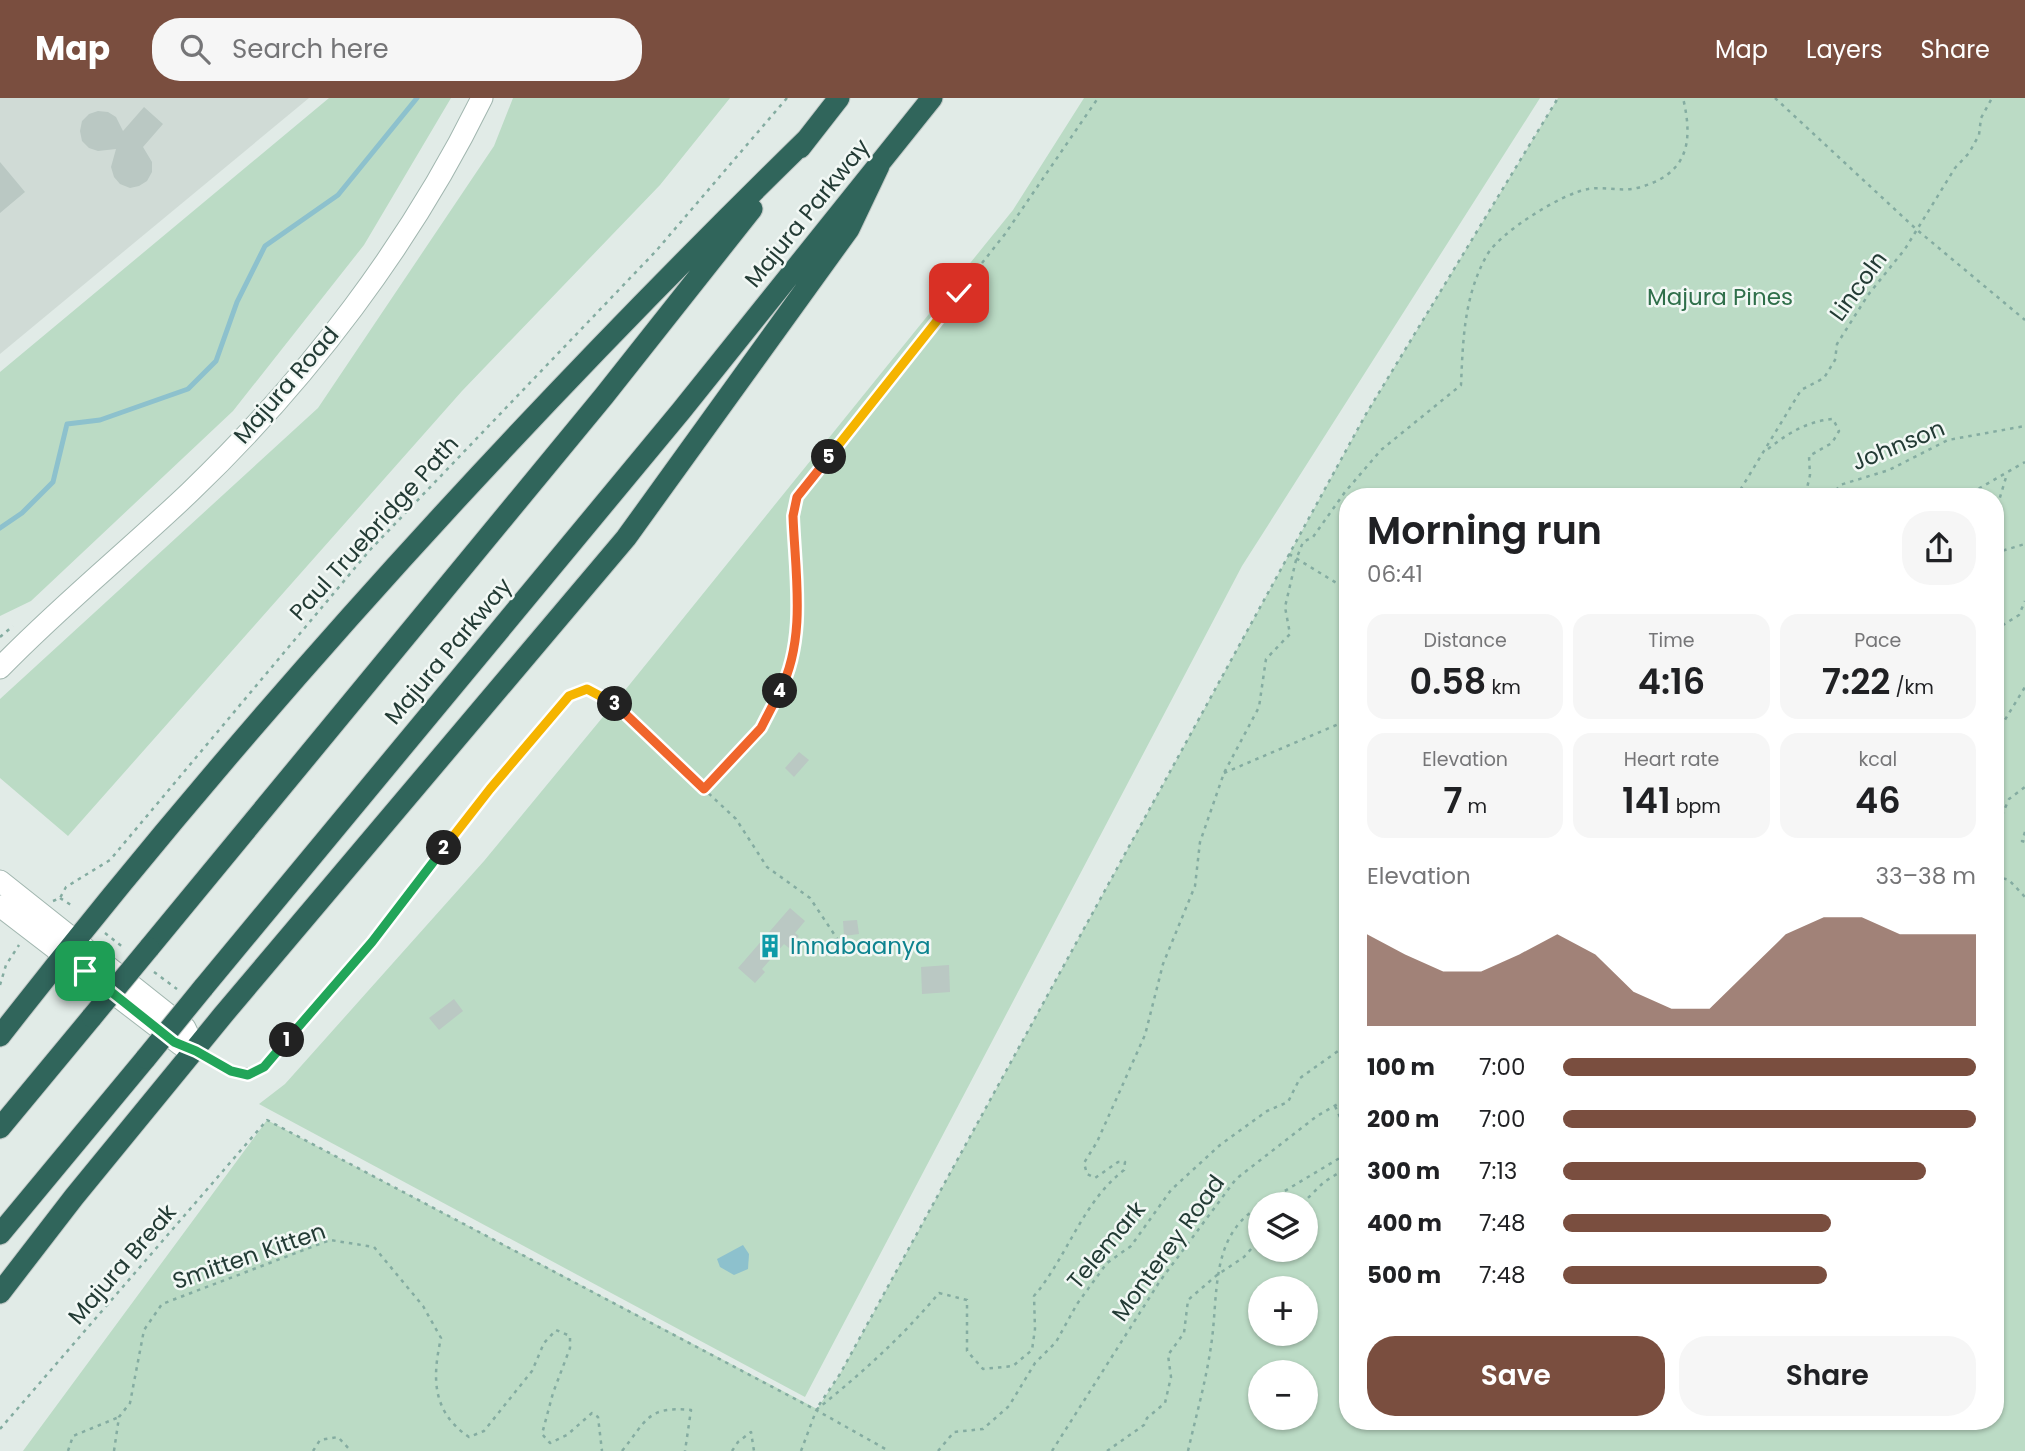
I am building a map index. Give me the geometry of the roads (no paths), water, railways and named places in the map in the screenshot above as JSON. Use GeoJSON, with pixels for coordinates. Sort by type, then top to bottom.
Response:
{"type":"FeatureCollection","features":[{"type":"Feature","properties":{"kind":"highway","name":"Majura Parkway"},"geometry":{"type":"LineString","coordinates":[[0,1128],[604,396],[839,98]]}},
{"type":"Feature","properties":{"kind":"highway","name":"Majura Parkway"},"geometry":{"type":"LineString","coordinates":[[0,1234],[673,422],[932,98]]}},
{"type":"Feature","properties":{"kind":"highway"},"geometry":{"type":"LineString","coordinates":[[0,1036],[69,947],[229,756],[390,573],[610,338],[807,139]]}},
{"type":"Feature","properties":{"kind":"highway"},"geometry":{"type":"LineString","coordinates":[[0,1293],[74,1197],[626,538],[849,229],[879,166]]}},
{"type":"Feature","properties":{"kind":"main road","name":"Majura Road"},"geometry":{"type":"LineString","coordinates":[[0,668],[37,630],[192,490],[324,344],[405,231],[482,98]]}},
{"type":"Feature","properties":{"kind":"main road","name":"Majura Road"},"geometry":{"type":"LineString","coordinates":[[0,654],[37,630]]}},
{"type":"Feature","properties":{"kind":"main road"},"geometry":{"type":"LineString","coordinates":[[0,881],[37,923],[69,947],[174,1042],[196,1051]]}},
{"type":"Feature","properties":{"kind":"main road"},"geometry":{"type":"LineString","coordinates":[[0,906],[37,923]]}},
{"type":"Feature","properties":{"kind":"lane"},"geometry":{"type":"LineString","coordinates":[[196,1051],[231,1071],[248,1075],[264,1067],[372,942],[490,789],[569,696],[587,689],[611,699],[650,738]]}},
{"type":"Feature","properties":{"kind":"water"},"geometry":{"type":"Polygon","coordinates":[[[743,1245],[749,1254],[748,1269],[734,1275],[720,1267],[717,1259],[743,1245]]]}},
{"type":"Feature","properties":{"kind":"waterway"},"geometry":{"type":"LineString","coordinates":[[0,528],[22,513],[53,482],[67,424],[100,420],[188,389],[216,361],[237,302],[265,246],[338,195],[417,98]]}},
{"type":"Feature","properties":{"kind":"place","name":"Innabaanya"},"geometry":{"type":"Point","coordinates":[770,946]}},
{"type":"Feature","properties":{"kind":"park label","name":"Majura Pines"},"geometry":{"type":"Point","coordinates":[1720,297]}}]}
